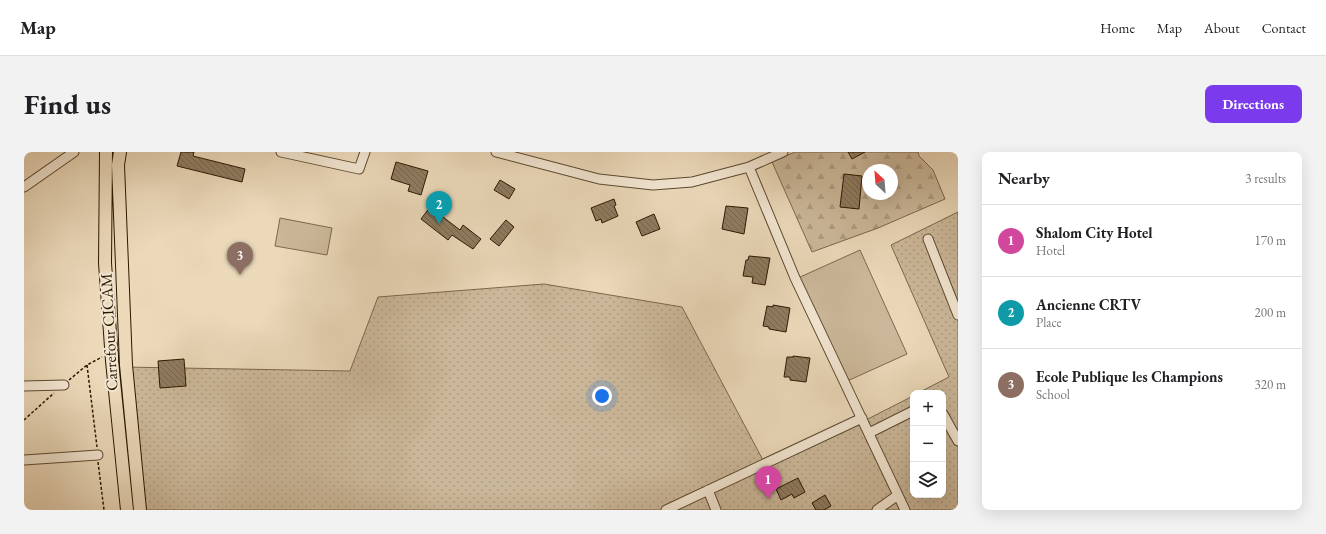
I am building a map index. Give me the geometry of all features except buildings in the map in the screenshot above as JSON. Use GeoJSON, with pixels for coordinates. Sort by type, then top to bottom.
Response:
{"type":"FeatureCollection","features":[{"type":"Feature","properties":{"kind":"main road"},"geometry":{"type":"LineString","coordinates":[[106,152],[105,263],[112,361],[127,510]]}},
{"type":"Feature","properties":{"kind":"main road","name":"Carrefour CICAM"},"geometry":{"type":"LineString","coordinates":[[120,152],[118,165],[126,364],[140,510]]}},
{"type":"Feature","properties":{"kind":"street"},"geometry":{"type":"LineString","coordinates":[[24,187],[74,152]]}},
{"type":"Feature","properties":{"kind":"street"},"geometry":{"type":"LineString","coordinates":[[281,152],[359,169],[365,152]]}},
{"type":"Feature","properties":{"kind":"street"},"geometry":{"type":"LineString","coordinates":[[496,152],[599,179],[653,185],[692,182],[749,166],[767,155],[783,152]]}},
{"type":"Feature","properties":{"kind":"street"},"geometry":{"type":"LineString","coordinates":[[749,166],[795,278],[905,510]]}},
{"type":"Feature","properties":{"kind":"street"},"geometry":{"type":"LineString","coordinates":[[928,238],[958,315]]}},
{"type":"Feature","properties":{"kind":"street"},"geometry":{"type":"LineString","coordinates":[[24,386],[64,385]]}},
{"type":"Feature","properties":{"kind":"street"},"geometry":{"type":"LineString","coordinates":[[869,433],[910,412]]}},
{"type":"Feature","properties":{"kind":"street"},"geometry":{"type":"LineString","coordinates":[[666,510],[862,418]]}},
{"type":"Feature","properties":{"kind":"street"},"geometry":{"type":"LineString","coordinates":[[946,419],[958,441]]}},
{"type":"Feature","properties":{"kind":"street"},"geometry":{"type":"LineString","coordinates":[[24,460],[98,455]]}},
{"type":"Feature","properties":{"kind":"street"},"geometry":{"type":"LineString","coordinates":[[708,490],[716,510]]}},
{"type":"Feature","properties":{"kind":"street"},"geometry":{"type":"LineString","coordinates":[[877,510],[898,495]]}},
{"type":"Feature","properties":{"kind":"path"},"geometry":{"type":"LineString","coordinates":[[88,365],[104,510]]}},
{"type":"Feature","properties":{"kind":"green space"},"geometry":{"type":"Polygon","coordinates":[[[795,152],[918,152],[919,156],[933,170],[945,199],[878,228],[812,252],[772,162],[795,152]]]}},
{"type":"Feature","properties":{"kind":"green space"},"geometry":{"type":"Polygon","coordinates":[[[958,212],[958,510],[137,510],[123,367],[350,371],[378,297],[544,284],[682,307],[765,464],[860,423],[910,398],[910,498],[946,498],[946,390],[924,390],[949,377],[891,245],[958,212]]]}},
{"type":"Feature","properties":{"kind":"green space"},"geometry":{"type":"Polygon","coordinates":[[[280,218],[332,228],[327,255],[275,246],[280,218]]]}},
{"type":"Feature","properties":{"kind":"green space"},"geometry":{"type":"Polygon","coordinates":[[[860,250],[907,354],[845,382],[798,278],[860,250]]]}},
{"type":"Feature","properties":{"kind":"place","name":"Ancienne CRTV"},"geometry":{"type":"Point","coordinates":[439,224]}},
{"type":"Feature","properties":{"kind":"place","name":"Ecole Publique les Champions"},"geometry":{"type":"Point","coordinates":[240,275]}},
{"type":"Feature","properties":{"kind":"place","name":"Shalom City Hotel"},"geometry":{"type":"Point","coordinates":[768,499]}}]}
